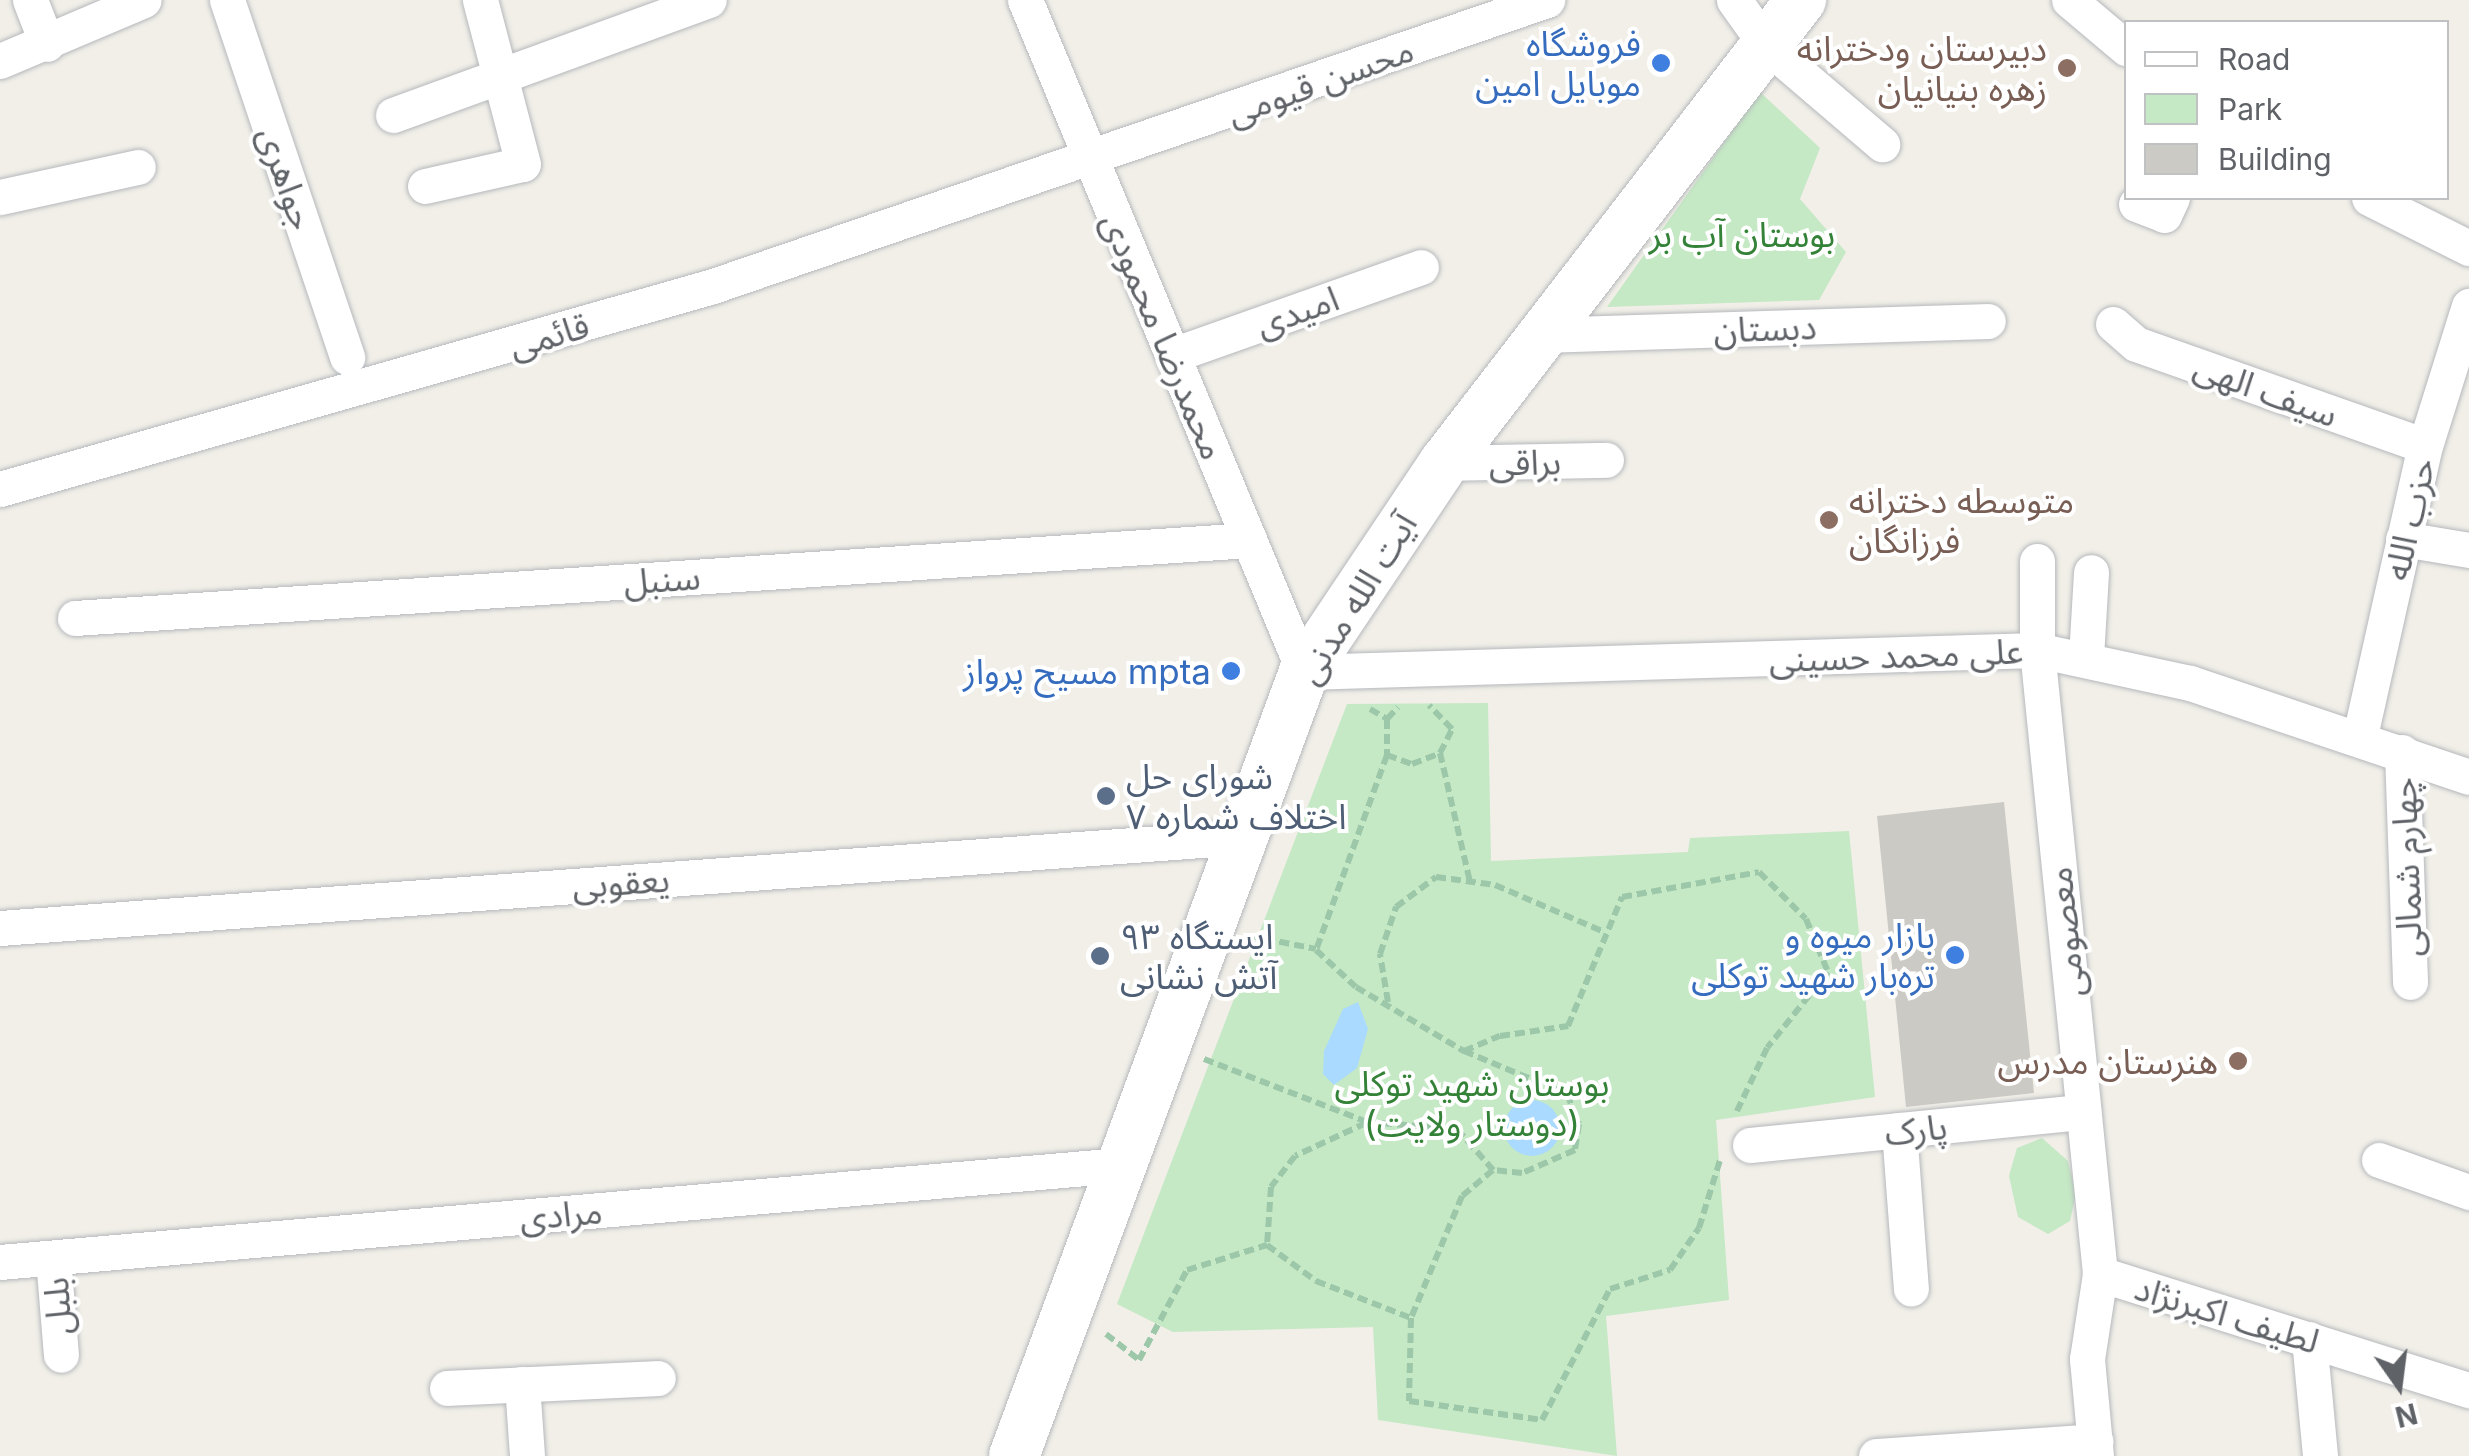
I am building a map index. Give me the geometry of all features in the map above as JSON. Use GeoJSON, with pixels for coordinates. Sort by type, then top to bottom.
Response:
{"type":"FeatureCollection","features":[{"type":"Feature","properties":{"kind":"main road","name":"آیت الله مدنی"},"geometry":{"type":"LineString","coordinates":[[1014,1456],[1304,672],[1444,463],[1800,0]]}},
{"type":"Feature","properties":{"kind":"street"},"geometry":{"type":"LineString","coordinates":[[30,0],[46,44]]}},
{"type":"Feature","properties":{"kind":"street"},"geometry":{"type":"LineString","coordinates":[[0,61],[144,0]]}},
{"type":"Feature","properties":{"kind":"street","name":"جواهری"},"geometry":{"type":"LineString","coordinates":[[227,0],[347,357]]}},
{"type":"Feature","properties":{"kind":"street"},"geometry":{"type":"LineString","coordinates":[[426,186],[523,164],[480,0]]}},
{"type":"Feature","properties":{"kind":"street"},"geometry":{"type":"LineString","coordinates":[[393,115],[709,0]]}},
{"type":"Feature","properties":{"kind":"street","name":"محمدرضا محمودی"},"geometry":{"type":"LineString","coordinates":[[1024,0],[1304,672]]}},
{"type":"Feature","properties":{"kind":"street"},"geometry":{"type":"LineString","coordinates":[[1734,0],[1766,46],[1882,144]]}},
{"type":"Feature","properties":{"kind":"street"},"geometry":{"type":"LineString","coordinates":[[2069,0],[2124,46]]}},
{"type":"Feature","properties":{"kind":"street","name":"محسن قیومی"},"geometry":{"type":"LineString","coordinates":[[1092,162],[1524,4]]}},
{"type":"Feature","properties":{"kind":"street","name":"قائمی"},"geometry":{"type":"LineString","coordinates":[[0,489],[713,286],[1092,162]]}},
{"type":"Feature","properties":{"kind":"street"},"geometry":{"type":"LineString","coordinates":[[0,197],[138,167]]}},
{"type":"Feature","properties":{"kind":"street"},"geometry":{"type":"LineString","coordinates":[[2136,204],[2164,215],[2171,200]]}},
{"type":"Feature","properties":{"kind":"street"},"geometry":{"type":"LineString","coordinates":[[2373,200],[2469,248]]}},
{"type":"Feature","properties":{"kind":"street","name":"امیدی"},"geometry":{"type":"LineString","coordinates":[[1172,355],[1421,267]]}},
{"type":"Feature","properties":{"kind":"street","name":"حزب الله"},"geometry":{"type":"LineString","coordinates":[[2360,736],[2425,446],[2469,306]]}},
{"type":"Feature","properties":{"kind":"street","name":"دبستان"},"geometry":{"type":"LineString","coordinates":[[1542,335],[1988,321]]}},
{"type":"Feature","properties":{"kind":"street","name":"سیف الهی"},"geometry":{"type":"LineString","coordinates":[[2113,324],[2136,344],[2425,446]]}},
{"type":"Feature","properties":{"kind":"street","name":"براقی"},"geometry":{"type":"LineString","coordinates":[[1444,463],[1606,460]]}},
{"type":"Feature","properties":{"kind":"street"},"geometry":{"type":"LineString","coordinates":[[2403,539],[2469,550]]}},
{"type":"Feature","properties":{"kind":"street","name":"سنبل"},"geometry":{"type":"LineString","coordinates":[[75,618],[1249,540]]}},
{"type":"Feature","properties":{"kind":"street","name":"معصومی"},"geometry":{"type":"LineString","coordinates":[[2037,561],[2037,650],[2100,1274],[2087,1359],[2096,1449]]}},
{"type":"Feature","properties":{"kind":"street"},"geometry":{"type":"LineString","coordinates":[[2086,657],[2091,572]]}},
{"type":"Feature","properties":{"kind":"street","name":"علی محمد حسینی"},"geometry":{"type":"LineString","coordinates":[[1304,672],[2037,650],[2086,657],[2360,736],[2469,777]]}},
{"type":"Feature","properties":{"kind":"street","name":"چهارم شمالی"},"geometry":{"type":"LineString","coordinates":[[2402,752],[2410,982]]}},
{"type":"Feature","properties":{"kind":"street","name":"یعقوبی"},"geometry":{"type":"LineString","coordinates":[[0,928],[1242,836]]}},
{"type":"Feature","properties":{"kind":"street","name":"پارک"},"geometry":{"type":"LineString","coordinates":[[1750,1145],[2083,1112]]}},
{"type":"Feature","properties":{"kind":"street"},"geometry":{"type":"LineString","coordinates":[[1899,1130],[1911,1289]]}},
{"type":"Feature","properties":{"kind":"street"},"geometry":{"type":"LineString","coordinates":[[2379,1160],[2469,1192]]}},
{"type":"Feature","properties":{"kind":"street","name":"مرادی"},"geometry":{"type":"LineString","coordinates":[[0,1262],[1121,1165]]}},
{"type":"Feature","properties":{"kind":"street","name":"بلبل"},"geometry":{"type":"LineString","coordinates":[[54,1258],[61,1355]]}},
{"type":"Feature","properties":{"kind":"street","name":"لطیف اکبرنژاد"},"geometry":{"type":"LineString","coordinates":[[2100,1274],[2469,1390]]}},
{"type":"Feature","properties":{"kind":"street"},"geometry":{"type":"LineString","coordinates":[[2309,1339],[2320,1456]]}},
{"type":"Feature","properties":{"kind":"street"},"geometry":{"type":"LineString","coordinates":[[447,1388],[658,1378]]}},
{"type":"Feature","properties":{"kind":"street"},"geometry":{"type":"LineString","coordinates":[[522,1384],[527,1456]]}},
{"type":"Feature","properties":{"kind":"street"},"geometry":{"type":"LineString","coordinates":[[1876,1456],[2096,1449]]}},
{"type":"Feature","properties":{"kind":"path"},"geometry":{"type":"LineString","coordinates":[[1304,672],[1387,719]]}},
{"type":"Feature","properties":{"kind":"path"},"geometry":{"type":"LineString","coordinates":[[1316,950],[1386,755],[1387,719],[1402,704],[1428,704],[1452,729],[1440,753],[1470,882]]}},
{"type":"Feature","properties":{"kind":"path"},"geometry":{"type":"LineString","coordinates":[[1386,755],[1412,764],[1440,753]]}},
{"type":"Feature","properties":{"kind":"path"},"geometry":{"type":"LineString","coordinates":[[1464,1051],[1500,1036],[1568,1026],[1604,932],[1622,897],[1759,872],[1806,920],[1828,972],[1766,1048],[1734,1117],[1750,1145],[1719,1161],[1699,1228],[1670,1270],[1610,1289],[1542,1420],[1409,1401],[1412,1318],[1462,1196],[1493,1170]]}},
{"type":"Feature","properties":{"kind":"path"},"geometry":{"type":"LineString","coordinates":[[1388,1002],[1380,954],[1396,907],[1436,878],[1470,882],[1604,932]]}},
{"type":"Feature","properties":{"kind":"path"},"geometry":{"type":"LineString","coordinates":[[1166,1045],[1367,1122],[1457,1130],[1493,1170],[1522,1173],[1576,1150],[1579,1124],[1567,1094],[1464,1051],[1388,1002],[1356,987],[1316,950],[1209,928]]}},
{"type":"Feature","properties":{"kind":"path"},"geometry":{"type":"LineString","coordinates":[[1267,1245],[1271,1188],[1295,1156],[1367,1122]]}},
{"type":"Feature","properties":{"kind":"path"},"geometry":{"type":"LineString","coordinates":[[1267,1245],[1316,1281],[1412,1318]]}},
{"type":"Feature","properties":{"kind":"path"},"geometry":{"type":"LineString","coordinates":[[1070,1305],[1139,1360],[1186,1270],[1267,1245]]}},
{"type":"Feature","properties":{"kind":"green space","name":"بوستان آب بر"},"geometry":{"type":"Polygon","coordinates":[[[1760,92],[1820,148],[1800,199],[1846,252],[1819,300],[1607,307],[1760,92]]]}},
{"type":"Feature","properties":{"kind":"green space","name":"بوستان شهید توکلی (دوستار ولایت)"},"geometry":{"type":"Polygon","coordinates":[[[1488,703],[1491,861],[1688,852],[1690,838],[1849,831],[1875,1097],[1716,1120],[1729,1300],[1606,1316],[1617,1456],[1378,1420],[1373,1327],[1173,1332],[1117,1304],[1347,704],[1488,703]]]}},
{"type":"Feature","properties":{"kind":"green space"},"geometry":{"type":"Polygon","coordinates":[[[2042,1138],[2068,1161],[2076,1194],[2070,1221],[2048,1234],[2018,1217],[2009,1176],[2017,1148],[2042,1138]]]}},
{"type":"Feature","properties":{"kind":"water"},"geometry":{"type":"Polygon","coordinates":[[[1358,1002],[1368,1029],[1357,1068],[1334,1085],[1323,1074],[1324,1051],[1343,1009],[1358,1002]]]}},
{"type":"Feature","properties":{"kind":"water"},"geometry":{"type":"Polygon","coordinates":[[[1532,1100],[1552,1108],[1560,1128],[1552,1148],[1532,1156],[1512,1148],[1504,1128],[1512,1108],[1532,1100]]]}},
{"type":"Feature","properties":{"kind":"building","name":"بازار میوه و تره‌بار شهید توکلی"},"geometry":{"type":"Polygon","coordinates":[[[2004,802],[2034,1093],[1906,1107],[1877,816],[2004,802]]]}},
{"type":"Feature","properties":{"kind":"place","name":"فروشگاه موبایل امین"},"geometry":{"type":"Point","coordinates":[1661,63]}},
{"type":"Feature","properties":{"kind":"place","name":"دبیرستان ودخترانه زهره بنیانیان"},"geometry":{"type":"Point","coordinates":[2067,68]}},
{"type":"Feature","properties":{"kind":"place","name":"متوسطه دخترانه فرزانگان"},"geometry":{"type":"Point","coordinates":[1829,520]}},
{"type":"Feature","properties":{"kind":"place","name":"مسیح پرواز mpta"},"geometry":{"type":"Point","coordinates":[1231,671]}},
{"type":"Feature","properties":{"kind":"place","name":"شورای حل اختلاف شماره ۷"},"geometry":{"type":"Point","coordinates":[1106,796]}},
{"type":"Feature","properties":{"kind":"place","name":"بازار میوه و تره‌بار شهید توکلی"},"geometry":{"type":"Point","coordinates":[1955,955]}},
{"type":"Feature","properties":{"kind":"place","name":"ایستگاه ۹۳ آتش نشانی"},"geometry":{"type":"Point","coordinates":[1100,956]}},
{"type":"Feature","properties":{"kind":"place","name":"هنرستان مدرس"},"geometry":{"type":"Point","coordinates":[2238,1061]}}]}
